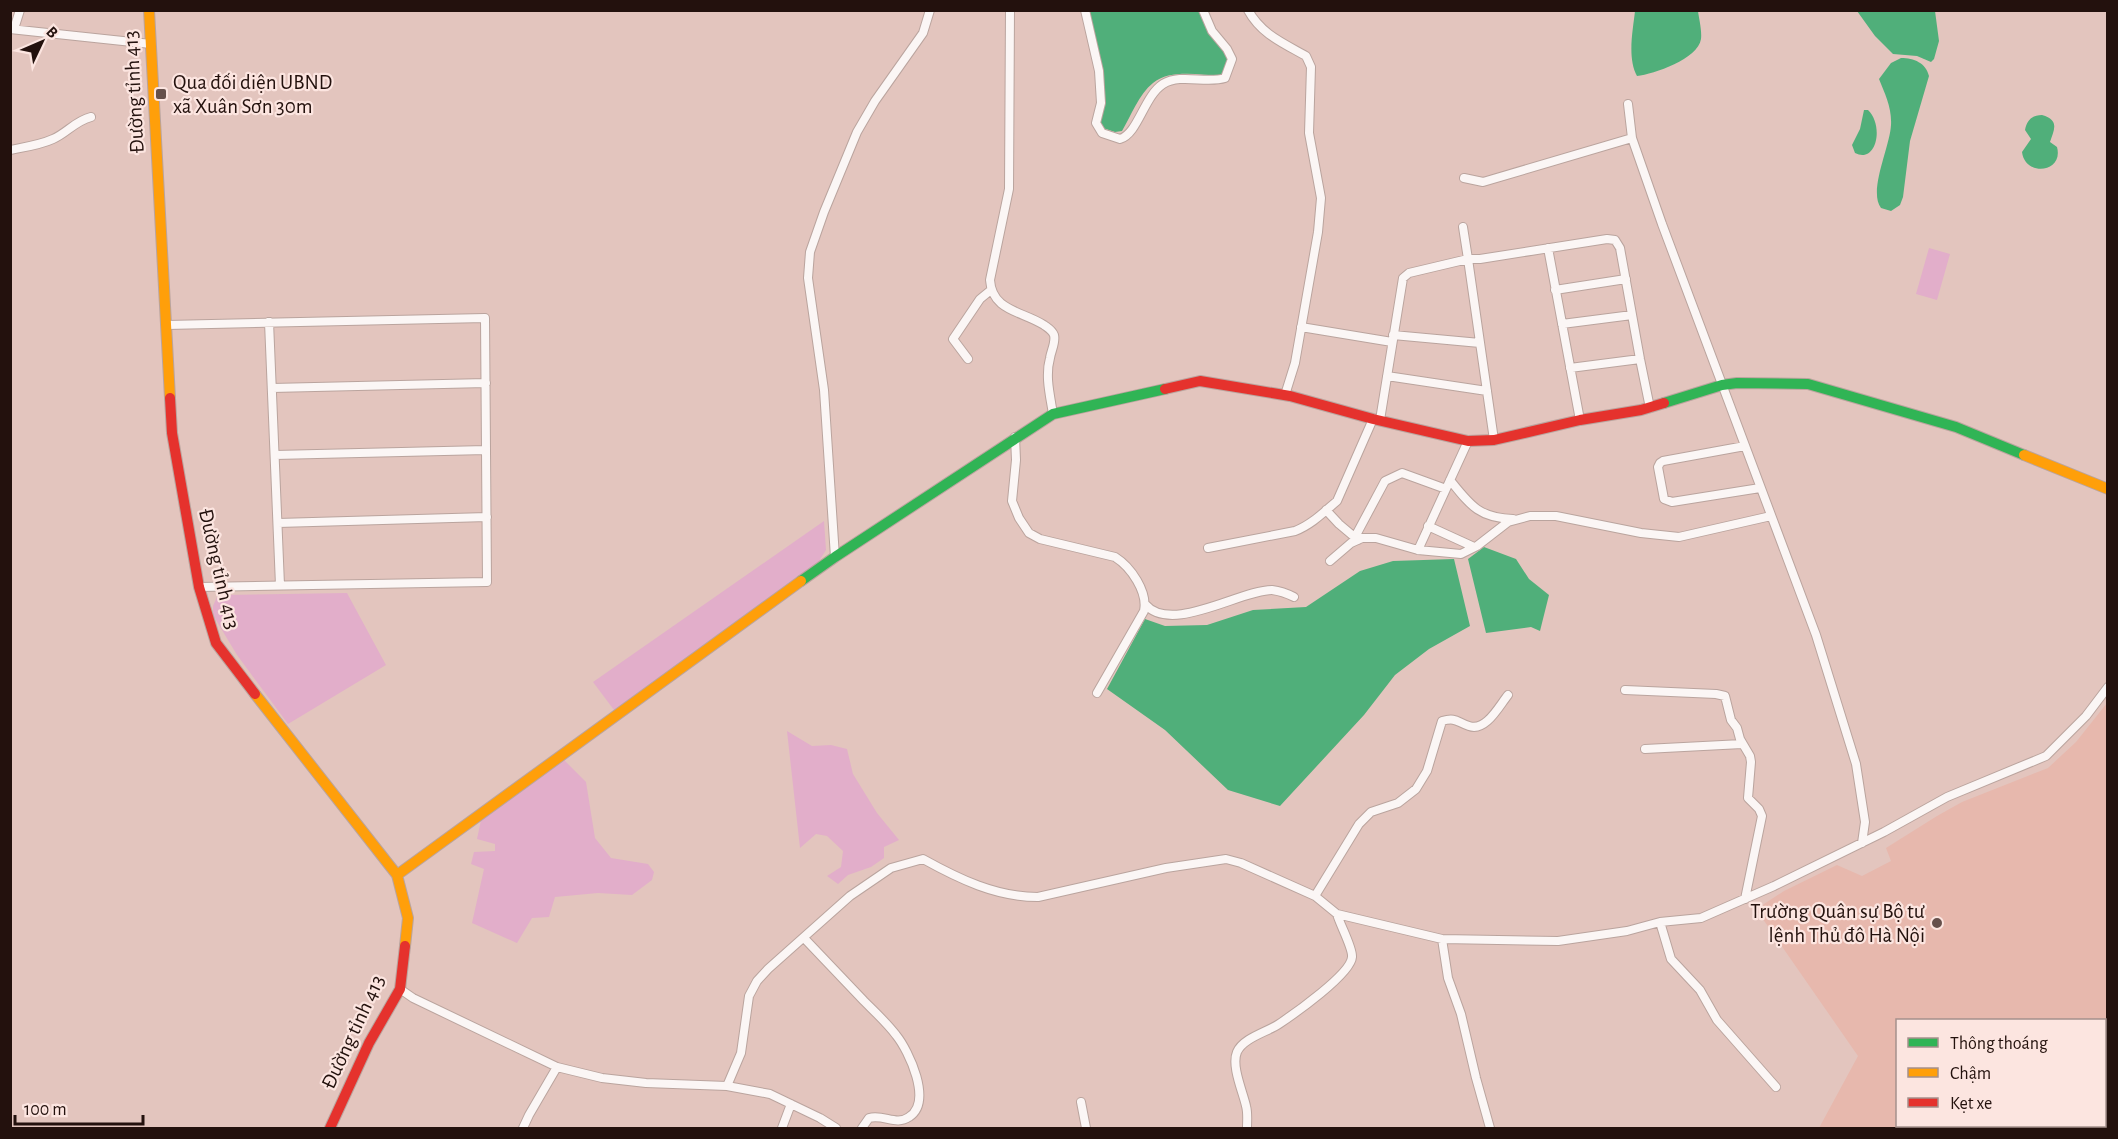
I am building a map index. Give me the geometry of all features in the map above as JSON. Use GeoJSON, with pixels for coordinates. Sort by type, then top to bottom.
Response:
{"type":"FeatureCollection","features":[{"type":"Feature","properties":{"kind":"street"},"geometry":{"type":"LineString","coordinates":[[20,10],[12,29],[151,44]]}},
{"type":"Feature","properties":{"kind":"street","name":"Đường tỉnh 413"},"geometry":{"type":"LineString","coordinates":[[149,10],[172,433],[199,587],[216,643],[397,875],[408,918],[400,989],[369,1043],[330,1128]]}},
{"type":"Feature","properties":{"kind":"street"},"geometry":{"type":"LineString","coordinates":[[835,556],[824,390],[808,278],[808,259],[813,239],[857,132],[899,65],[918,40],[930,10]]}},
{"type":"Feature","properties":{"kind":"street"},"geometry":{"type":"LineString","coordinates":[[1010,10],[1009,189],[990,279],[991,290],[996,300],[1003,305],[1036,320],[1054,334],[1055,340],[1047,377],[1053,414]]}},
{"type":"Feature","properties":{"kind":"street"},"geometry":{"type":"LineString","coordinates":[[1085,10],[1098,71],[1101,103],[1095,123],[1102,133],[1120,139],[1128,134],[1150,96],[1165,82],[1225,78],[1232,59],[1212,31],[1203,10]]}},
{"type":"Feature","properties":{"kind":"street"},"geometry":{"type":"LineString","coordinates":[[1248,10],[1258,26],[1278,42],[1306,56],[1311,67],[1309,133],[1321,198],[1318,232],[1295,363],[1286,395]]}},
{"type":"Feature","properties":{"kind":"street"},"geometry":{"type":"LineString","coordinates":[[1628,104],[1632,138],[1744,446],[1816,635],[1856,764],[1864,822],[1862,843]]}},
{"type":"Feature","properties":{"kind":"street"},"geometry":{"type":"LineString","coordinates":[[10,150],[54,139],[80,120],[91,117]]}},
{"type":"Feature","properties":{"kind":"street"},"geometry":{"type":"LineString","coordinates":[[1464,178],[1483,182],[1632,138]]}},
{"type":"Feature","properties":{"kind":"street"},"geometry":{"type":"LineString","coordinates":[[1463,227],[1494,440]]}},
{"type":"Feature","properties":{"kind":"street"},"geometry":{"type":"LineString","coordinates":[[1208,548],[1295,531],[1303,528],[1337,501],[1376,419],[1387,376],[1405,274],[1468,259],[1480,259],[1606,238],[1615,240],[1620,248],[1650,408]]}},
{"type":"Feature","properties":{"kind":"street"},"geometry":{"type":"LineString","coordinates":[[1548,248],[1580,420]]}},
{"type":"Feature","properties":{"kind":"street"},"geometry":{"type":"LineString","coordinates":[[1556,290],[1626,279]]}},
{"type":"Feature","properties":{"kind":"street"},"geometry":{"type":"LineString","coordinates":[[968,359],[953,339],[980,299],[991,290]]}},
{"type":"Feature","properties":{"kind":"street"},"geometry":{"type":"LineString","coordinates":[[1562,324],[1632,315]]}},
{"type":"Feature","properties":{"kind":"street"},"geometry":{"type":"LineString","coordinates":[[167,325],[485,318],[487,582],[199,587]]}},
{"type":"Feature","properties":{"kind":"street"},"geometry":{"type":"LineString","coordinates":[[269,322],[280,585]]}},
{"type":"Feature","properties":{"kind":"street"},"geometry":{"type":"LineString","coordinates":[[1301,327],[1393,339],[1480,343]]}},
{"type":"Feature","properties":{"kind":"street"},"geometry":{"type":"LineString","coordinates":[[1570,368],[1640,359]]}},
{"type":"Feature","properties":{"kind":"street"},"geometry":{"type":"LineString","coordinates":[[1387,376],[1487,391]]}},
{"type":"Feature","properties":{"kind":"street"},"geometry":{"type":"LineString","coordinates":[[397,875],[835,556],[1053,414],[1200,381],[1286,395],[1468,441],[1494,440],[1580,420],[1650,408],[1722,385],[1737,383],[1808,384],[1956,428],[2108,489]]}},
{"type":"Feature","properties":{"kind":"street"},"geometry":{"type":"LineString","coordinates":[[272,388],[486,383]]}},
{"type":"Feature","properties":{"kind":"street"},"geometry":{"type":"LineString","coordinates":[[1015,437],[1016,460],[1012,501],[1029,533],[1040,539],[1115,557],[1132,572],[1145,604],[1150,610],[1160,613],[1189,614],[1258,592],[1273,590],[1294,597]]}},
{"type":"Feature","properties":{"kind":"street"},"geometry":{"type":"LineString","coordinates":[[1418,550],[1468,441]]}},
{"type":"Feature","properties":{"kind":"street"},"geometry":{"type":"LineString","coordinates":[[1744,446],[1663,460],[1658,467],[1664,499],[1672,502],[1760,488]]}},
{"type":"Feature","properties":{"kind":"street"},"geometry":{"type":"LineString","coordinates":[[274,455],[486,450]]}},
{"type":"Feature","properties":{"kind":"street"},"geometry":{"type":"LineString","coordinates":[[1330,561],[1356,538],[1385,480],[1402,473],[1446,489]]}},
{"type":"Feature","properties":{"kind":"street"},"geometry":{"type":"LineString","coordinates":[[1450,480],[1472,505],[1485,515],[1516,519]]}},
{"type":"Feature","properties":{"kind":"street"},"geometry":{"type":"LineString","coordinates":[[1326,510],[1356,538],[1376,538],[1418,550],[1461,554],[1503,525],[1530,516],[1556,516],[1641,533],[1679,537],[1771,516]]}},
{"type":"Feature","properties":{"kind":"street"},"geometry":{"type":"LineString","coordinates":[[278,523],[487,517]]}},
{"type":"Feature","properties":{"kind":"street"},"geometry":{"type":"LineString","coordinates":[[1428,526],[1474,547]]}},
{"type":"Feature","properties":{"kind":"street"},"geometry":{"type":"LineString","coordinates":[[1097,693],[1144,611],[1145,604]]}},
{"type":"Feature","properties":{"kind":"street"},"geometry":{"type":"LineString","coordinates":[[727,1086],[741,1053],[749,996],[757,981],[850,896],[891,868],[922,859],[955,877],[1018,897],[1038,897],[1154,870],[1226,859],[1241,863],[1315,896],[1337,914],[1443,939],[1558,941],[1627,931],[1660,922],[1701,918],[1862,843],[1947,797],[2046,756],[2086,716],[2108,687]]}},
{"type":"Feature","properties":{"kind":"street"},"geometry":{"type":"LineString","coordinates":[[1625,690],[1722,694],[1725,696],[1730,715],[1751,762],[1748,798],[1759,809],[1761,816],[1745,899]]}},
{"type":"Feature","properties":{"kind":"street"},"geometry":{"type":"LineString","coordinates":[[1315,896],[1359,824],[1371,812],[1398,803],[1416,789],[1427,771],[1442,721],[1453,718],[1471,727],[1479,727],[1486,722],[1508,695]]}},
{"type":"Feature","properties":{"kind":"street"},"geometry":{"type":"LineString","coordinates":[[1645,749],[1742,744]]}},
{"type":"Feature","properties":{"kind":"street"},"geometry":{"type":"LineString","coordinates":[[1246,1128],[1246,1105],[1235,1060],[1237,1052],[1246,1042],[1278,1025],[1310,1002],[1349,966],[1353,954],[1337,914]]}},
{"type":"Feature","properties":{"kind":"street"},"geometry":{"type":"LineString","coordinates":[[1660,922],[1671,958],[1700,990],[1717,1020],[1776,1087]]}},
{"type":"Feature","properties":{"kind":"street"},"geometry":{"type":"LineString","coordinates":[[804,938],[896,1034],[911,1061],[917,1079],[920,1099],[915,1113],[897,1121],[880,1116],[869,1118],[862,1128]]}},
{"type":"Feature","properties":{"kind":"street"},"geometry":{"type":"LineString","coordinates":[[1443,939],[1448,978],[1461,1014],[1490,1128]]}},
{"type":"Feature","properties":{"kind":"street"},"geometry":{"type":"LineString","coordinates":[[400,989],[413,998],[557,1066],[602,1078],[646,1083],[727,1086],[770,1094],[836,1128]]}},
{"type":"Feature","properties":{"kind":"street"},"geometry":{"type":"LineString","coordinates":[[523,1128],[557,1066]]}},
{"type":"Feature","properties":{"kind":"street"},"geometry":{"type":"LineString","coordinates":[[1082,1102],[1086,1128]]}},
{"type":"Feature","properties":{"kind":"street"},"geometry":{"type":"LineString","coordinates":[[782,1128],[791,1104]]}},
{"type":"Feature","properties":{"kind":"shaded area"},"geometry":{"type":"Polygon","coordinates":[[[1088,11],[1199,11],[1207,29],[1225,49],[1228,56],[1223,74],[1221,76],[1176,74],[1160,79],[1144,93],[1122,131],[1115,132],[1100,127],[1103,104],[1088,11]]]}},
{"type":"Feature","properties":{"kind":"shaded area"},"geometry":{"type":"Polygon","coordinates":[[[1635,11],[1698,11],[1701,39],[1698,46],[1684,59],[1674,64],[1637,76],[1631,53],[1635,11]]]}},
{"type":"Feature","properties":{"kind":"shaded area"},"geometry":{"type":"Polygon","coordinates":[[[1857,11],[1935,11],[1939,41],[1934,59],[1931,62],[1917,56],[1893,54],[1875,36],[1857,11]]]}},
{"type":"Feature","properties":{"kind":"shaded area"},"geometry":{"type":"Polygon","coordinates":[[[1901,58],[1919,62],[1929,76],[1910,141],[1903,197],[1900,205],[1891,211],[1881,208],[1877,191],[1891,125],[1889,107],[1879,79],[1891,63],[1901,58]]]}},
{"type":"Feature","properties":{"kind":"shaded area"},"geometry":{"type":"Polygon","coordinates":[[[1864,110],[1868,110],[1873,117],[1877,133],[1873,148],[1869,153],[1863,155],[1855,153],[1852,145],[1860,129],[1864,110]]]}},
{"type":"Feature","properties":{"kind":"shaded area"},"geometry":{"type":"Polygon","coordinates":[[[2042,115],[2048,117],[2053,123],[2054,130],[2050,142],[2057,147],[2058,156],[2050,167],[2043,169],[2030,165],[2022,152],[2031,139],[2025,130],[2027,123],[2033,117],[2042,115]]]}},
{"type":"Feature","properties":{"kind":"shaded area"},"geometry":{"type":"Polygon","coordinates":[[[1929,248],[1950,254],[1937,300],[1916,294],[1929,248]]]}},
{"type":"Feature","properties":{"kind":"shaded area"},"geometry":{"type":"Polygon","coordinates":[[[824,521],[826,550],[816,566],[614,710],[593,682],[824,521]]]}},
{"type":"Feature","properties":{"kind":"shaded area"},"geometry":{"type":"Polygon","coordinates":[[[1484,547],[1516,559],[1529,579],[1549,595],[1540,631],[1531,627],[1486,633],[1468,559],[1484,547]]]}},
{"type":"Feature","properties":{"kind":"shaded area"},"geometry":{"type":"Polygon","coordinates":[[[1454,559],[1470,626],[1429,649],[1395,675],[1364,715],[1280,806],[1228,790],[1165,730],[1107,689],[1145,619],[1165,626],[1207,625],[1253,610],[1306,607],[1360,571],[1393,561],[1454,559]]]}},
{"type":"Feature","properties":{"kind":"shaded area"},"geometry":{"type":"Polygon","coordinates":[[[347,593],[386,665],[288,724],[237,655],[213,615],[213,606],[217,597],[223,595],[347,593]]]}},
{"type":"Feature","properties":{"kind":"shaded area","name":"Trường Quân sự Bộ tư lệnh Thủ đô Hà Nội"},"geometry":{"type":"Polygon","coordinates":[[[2107,703],[2107,1128],[1819,1128],[1858,1056],[1758,912],[1764,904],[1784,891],[1837,865],[1862,876],[1891,861],[1886,848],[1937,816],[1962,802],[2048,768],[2076,742],[2107,703]]]}},
{"type":"Feature","properties":{"kind":"shaded area"},"geometry":{"type":"Polygon","coordinates":[[[787,731],[812,746],[831,745],[847,749],[853,774],[877,813],[899,840],[884,847],[884,858],[871,867],[848,875],[838,884],[827,876],[841,867],[843,851],[827,836],[816,834],[800,848],[787,731]]]}},
{"type":"Feature","properties":{"kind":"shaded area"},"geometry":{"type":"Polygon","coordinates":[[[564,760],[586,782],[595,838],[611,858],[648,864],[654,872],[652,880],[632,895],[598,893],[555,897],[549,917],[532,918],[517,943],[472,923],[484,869],[471,864],[474,852],[495,851],[495,844],[477,839],[481,820],[564,760]]]}},
{"type":"Feature","properties":{"kind":"traffic: fast"},"geometry":{"type":"LineString","coordinates":[[1664,403],[1722,385],[1737,383],[1808,384],[1956,427],[2024,455]]}},
{"type":"Feature","properties":{"kind":"traffic: fast"},"geometry":{"type":"LineString","coordinates":[[801,581],[1053,414],[1165,389]]}},
{"type":"Feature","properties":{"kind":"traffic: slow"},"geometry":{"type":"LineString","coordinates":[[149,10],[170,398]]}},
{"type":"Feature","properties":{"kind":"traffic: slow"},"geometry":{"type":"LineString","coordinates":[[2024,455],[2108,489]]}},
{"type":"Feature","properties":{"kind":"traffic: slow"},"geometry":{"type":"LineString","coordinates":[[397,875],[801,581]]}},
{"type":"Feature","properties":{"kind":"traffic: slow"},"geometry":{"type":"LineString","coordinates":[[255,694],[397,875],[408,918],[405,946]]}},
{"type":"Feature","properties":{"kind":"traffic: jam"},"geometry":{"type":"LineString","coordinates":[[1165,389],[1200,381],[1290,396],[1373,419],[1468,441],[1494,440],[1580,420],[1641,410],[1664,403]]}},
{"type":"Feature","properties":{"kind":"traffic: jam"},"geometry":{"type":"LineString","coordinates":[[170,398],[172,433],[199,587],[216,643],[255,694]]}},
{"type":"Feature","properties":{"kind":"traffic: jam"},"geometry":{"type":"LineString","coordinates":[[330,1128],[369,1043],[400,989],[405,946]]}},
{"type":"Feature","properties":{"kind":"place","name":"Qua đối diện UBND xã Xuân Sơn 30m"},"geometry":{"type":"Point","coordinates":[161,94]}},
{"type":"Feature","properties":{"kind":"place","name":"Trường Quân sự Bộ tư lệnh Thủ đô Hà Nội"},"geometry":{"type":"Point","coordinates":[1937,923]}}]}
